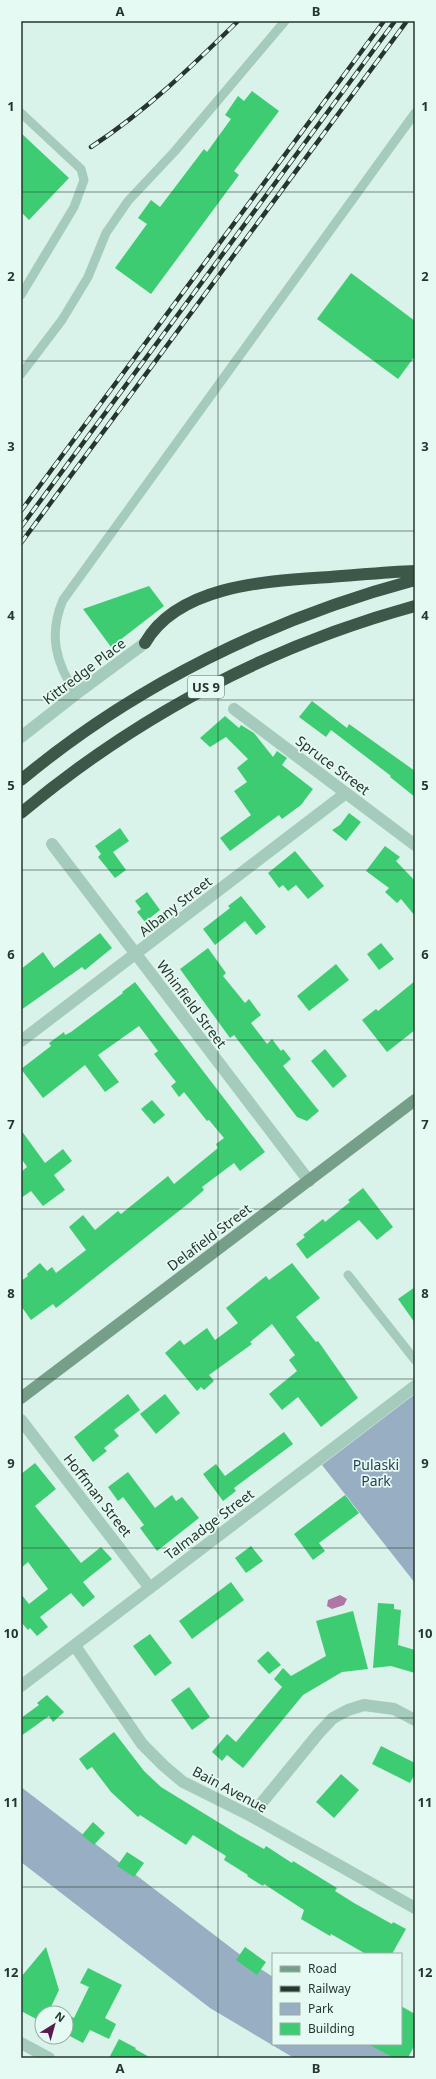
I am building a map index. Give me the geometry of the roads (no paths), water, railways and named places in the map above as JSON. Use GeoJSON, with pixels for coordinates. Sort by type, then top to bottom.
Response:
{"type":"FeatureCollection","features":[{"type":"Feature","properties":{"kind":"highway"},"geometry":{"type":"LineString","coordinates":[[146,643],[157,626],[171,615],[207,596],[239,586],[273,581],[415,571]]}},
{"type":"Feature","properties":{"kind":"highway","name":"US 9"},"geometry":{"type":"LineString","coordinates":[[21,780],[98,722],[146,692],[199,663],[252,637],[305,615],[360,596],[415,580]]}},
{"type":"Feature","properties":{"kind":"highway","name":"US 9"},"geometry":{"type":"LineString","coordinates":[[21,813],[64,778],[111,744],[159,713],[209,686],[261,660],[309,641],[369,619],[415,606]]}},
{"type":"Feature","properties":{"kind":"street","name":"Kittredge Place"},"geometry":{"type":"LineString","coordinates":[[21,737],[76,694],[146,643]]}},
{"type":"Feature","properties":{"kind":"street","name":"Spruce Street"},"geometry":{"type":"LineString","coordinates":[[234,709],[415,845]]}},
{"type":"Feature","properties":{"kind":"street","name":"Albany Street"},"geometry":{"type":"LineString","coordinates":[[21,1041],[136,955],[346,793]]}},
{"type":"Feature","properties":{"kind":"street","name":"Whinfield Street"},"geometry":{"type":"LineString","coordinates":[[52,844],[309,1181]]}},
{"type":"Feature","properties":{"kind":"street","name":"Delafield Street"},"geometry":{"type":"LineString","coordinates":[[21,1398],[415,1100]]}},
{"type":"Feature","properties":{"kind":"street","name":"Talmadge Street"},"geometry":{"type":"LineString","coordinates":[[21,1686],[415,1386]]}},
{"type":"Feature","properties":{"kind":"street","name":"Hoffman Street"},"geometry":{"type":"LineString","coordinates":[[21,1420],[150,1588]]}},
{"type":"Feature","properties":{"kind":"street","name":"Bain Avenue"},"geometry":{"type":"LineString","coordinates":[[75,1646],[142,1744],[183,1782],[250,1816],[415,1908]]}},
{"type":"Feature","properties":{"kind":"street"},"geometry":{"type":"LineString","coordinates":[[250,1816],[333,1718],[348,1710],[364,1705],[394,1709],[415,1720]]}},
{"type":"Feature","properties":{"kind":"street"},"geometry":{"type":"LineString","coordinates":[[21,2043],[50,2058]]}},
{"type":"Feature","properties":{"kind":"lane"},"geometry":{"type":"LineString","coordinates":[[21,374],[62,320],[88,277],[106,233],[128,201],[175,151],[285,21]]}},
{"type":"Feature","properties":{"kind":"lane"},"geometry":{"type":"LineString","coordinates":[[21,113],[81,169],[84,180],[74,207],[21,295]]}},
{"type":"Feature","properties":{"kind":"lane"},"geometry":{"type":"LineString","coordinates":[[76,694],[60,664],[54,635],[58,611],[68,592],[415,113]]}},
{"type":"Feature","properties":{"kind":"lane"},"geometry":{"type":"LineString","coordinates":[[348,1275],[415,1360]]}},
{"type":"Feature","properties":{"kind":"railway"},"geometry":{"type":"LineString","coordinates":[[91,147],[131,119],[185,72],[238,21]]}},
{"type":"Feature","properties":{"kind":"railway"},"geometry":{"type":"LineString","coordinates":[[21,511],[384,21]]}},
{"type":"Feature","properties":{"kind":"railway"},"geometry":{"type":"LineString","coordinates":[[21,527],[395,21]]}},
{"type":"Feature","properties":{"kind":"railway"},"geometry":{"type":"LineString","coordinates":[[21,543],[407,21]]}},
{"type":"Feature","properties":{"kind":"park label","name":"Pulaski Park"},"geometry":{"type":"Point","coordinates":[376,1472]}}]}
